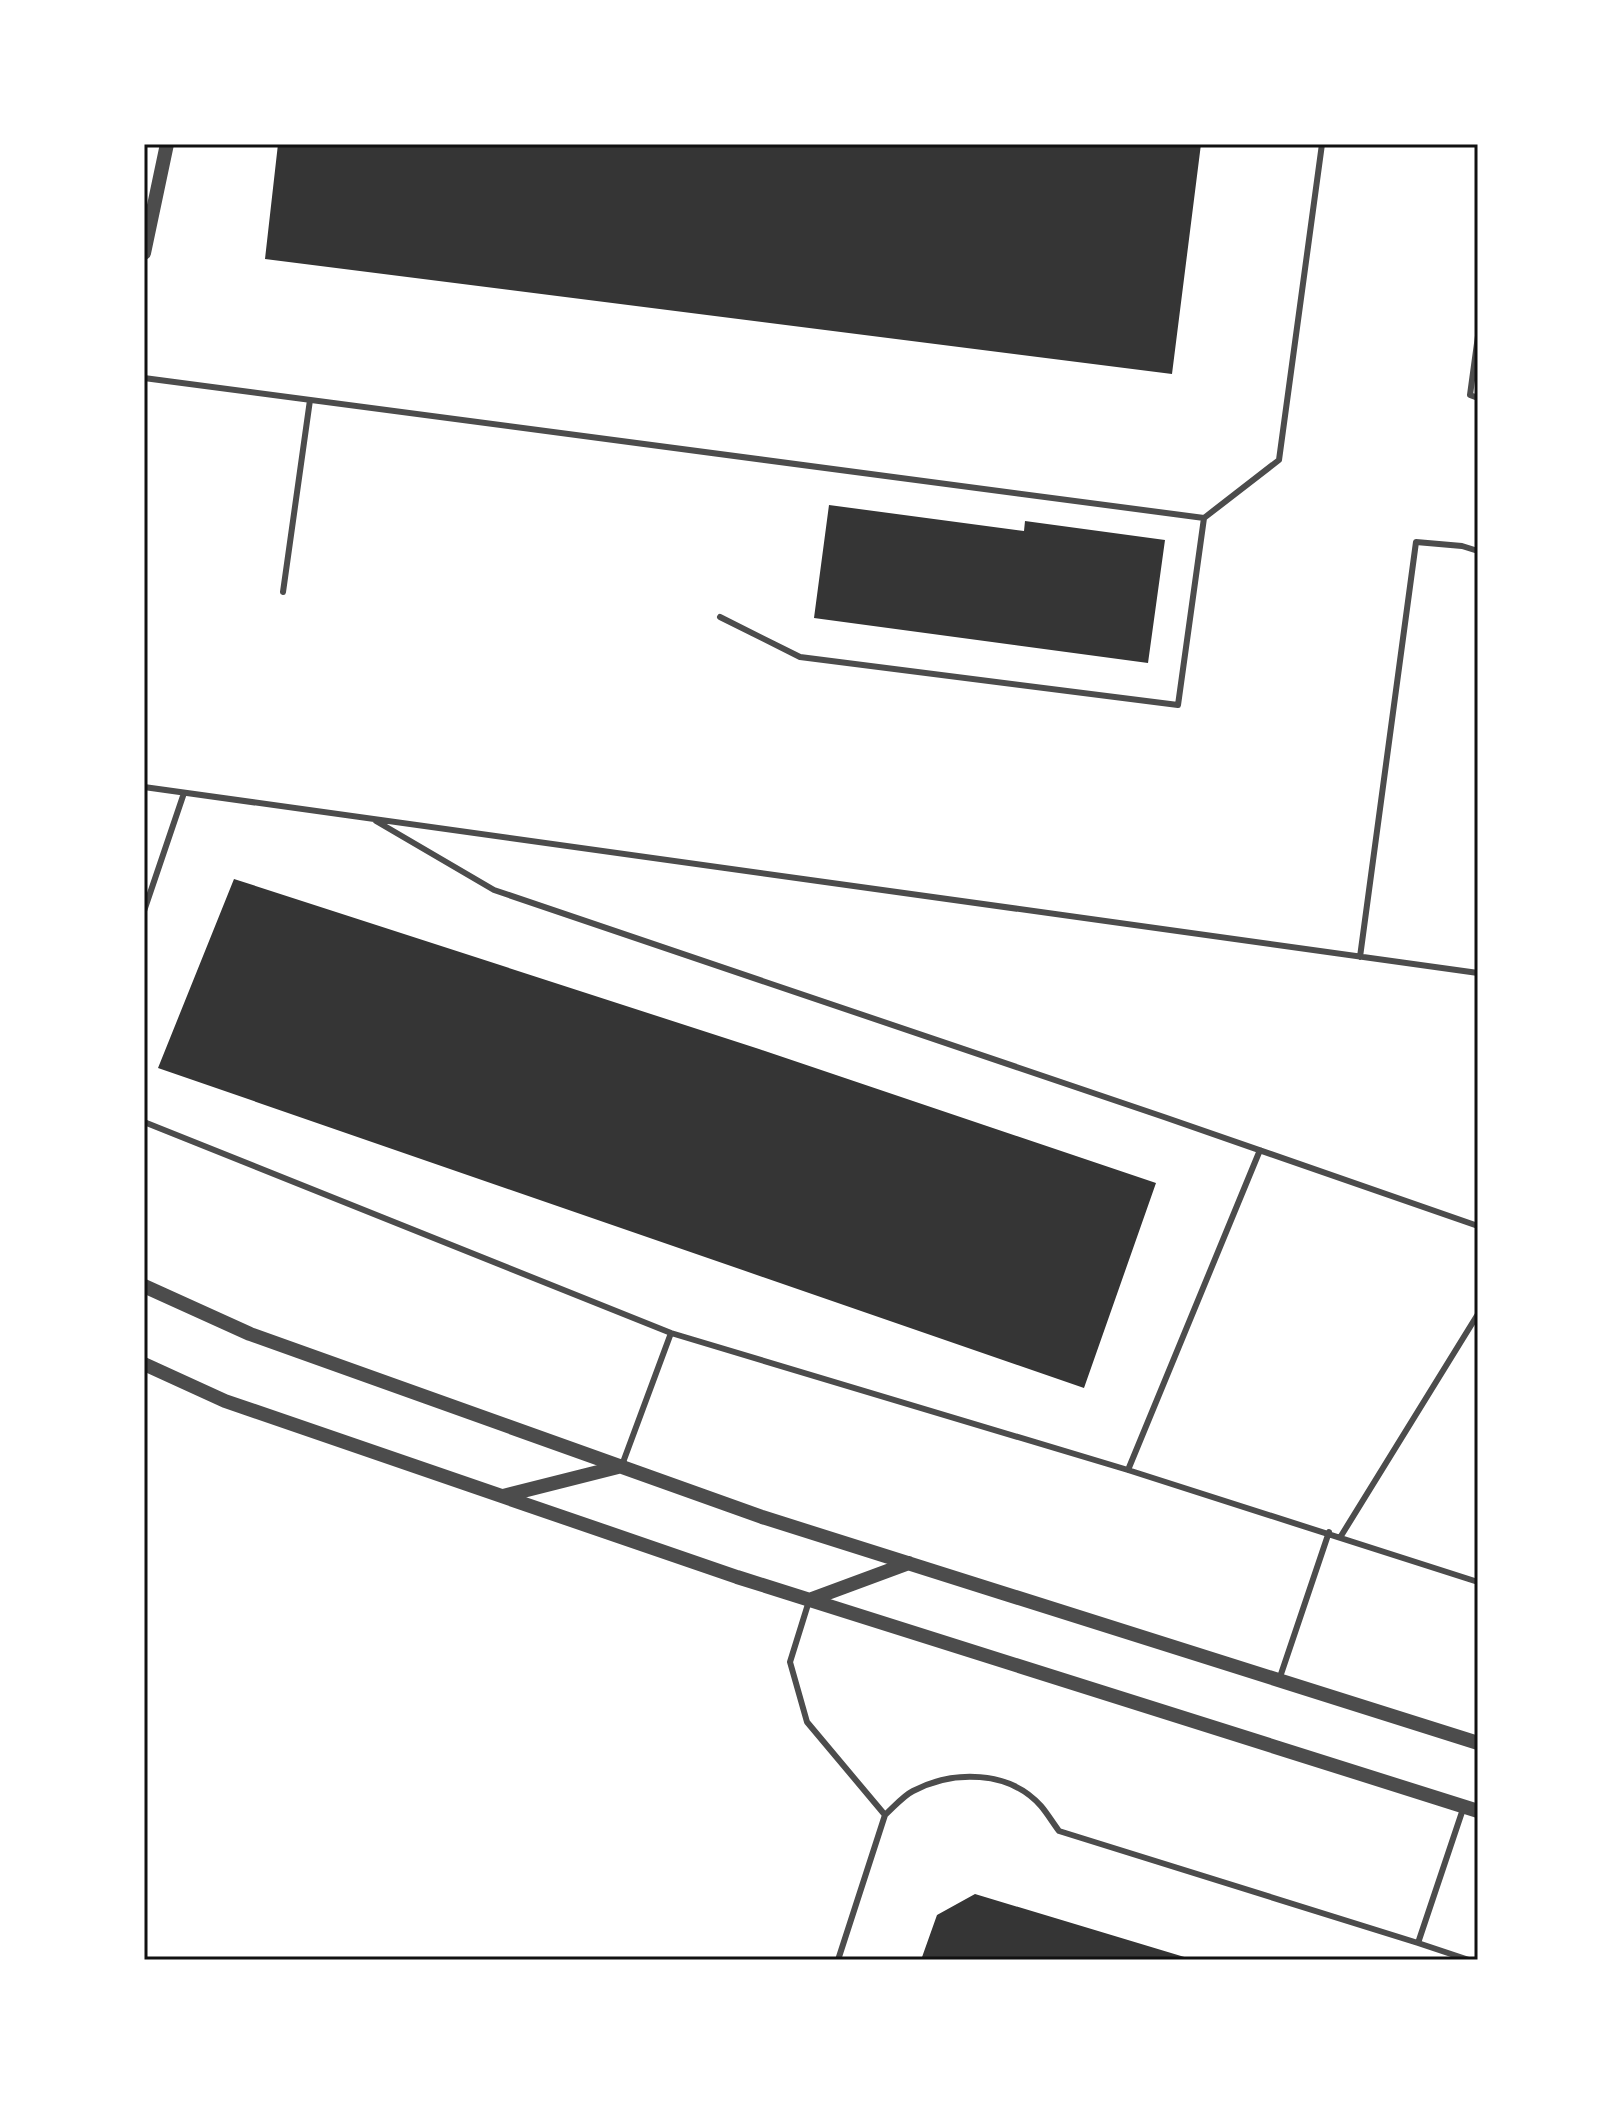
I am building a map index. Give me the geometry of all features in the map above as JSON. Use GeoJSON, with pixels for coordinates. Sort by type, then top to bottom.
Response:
{"type":"FeatureCollection","features":[{"type":"Feature","properties":{"kind":"street"},"geometry":{"type":"LineString","coordinates":[[144,253],[167,144]]}},
{"type":"Feature","properties":{"kind":"street"},"geometry":{"type":"LineString","coordinates":[[144,1286],[250,1334],[762,1517],[1478,1743]]}},
{"type":"Feature","properties":{"kind":"street"},"geometry":{"type":"LineString","coordinates":[[144,1364],[225,1401],[809,1600],[1471,1809]]}},
{"type":"Feature","properties":{"kind":"street"},"geometry":{"type":"LineString","coordinates":[[502,1496],[622,1466]]}},
{"type":"Feature","properties":{"kind":"street"},"geometry":{"type":"LineString","coordinates":[[809,1600],[910,1563]]}},
{"type":"Feature","properties":{"kind":"lane"},"geometry":{"type":"LineString","coordinates":[[720,617],[800,657],[1178,705],[1204,518],[1279,460],[1322,144]]}},
{"type":"Feature","properties":{"kind":"lane"},"geometry":{"type":"LineString","coordinates":[[1478,336],[1470,395],[1478,398]]}},
{"type":"Feature","properties":{"kind":"lane"},"geometry":{"type":"LineString","coordinates":[[144,378],[1204,518]]}},
{"type":"Feature","properties":{"kind":"lane"},"geometry":{"type":"LineString","coordinates":[[283,592],[310,400]]}},
{"type":"Feature","properties":{"kind":"lane"},"geometry":{"type":"LineString","coordinates":[[1360,957],[1416,542],[1462,546],[1478,551]]}},
{"type":"Feature","properties":{"kind":"lane"},"geometry":{"type":"LineString","coordinates":[[144,787],[1478,973]]}},
{"type":"Feature","properties":{"kind":"lane"},"geometry":{"type":"LineString","coordinates":[[144,911],[184,793]]}},
{"type":"Feature","properties":{"kind":"lane"},"geometry":{"type":"LineString","coordinates":[[372,819],[494,890],[1478,1226]]}},
{"type":"Feature","properties":{"kind":"lane"},"geometry":{"type":"LineString","coordinates":[[144,1122],[671,1333],[1329,1532],[1478,1582]]}},
{"type":"Feature","properties":{"kind":"lane"},"geometry":{"type":"LineString","coordinates":[[1128,1470],[1260,1150]]}},
{"type":"Feature","properties":{"kind":"lane"},"geometry":{"type":"LineString","coordinates":[[1341,1536],[1478,1314]]}},
{"type":"Feature","properties":{"kind":"lane"},"geometry":{"type":"LineString","coordinates":[[622,1466],[671,1333]]}},
{"type":"Feature","properties":{"kind":"lane"},"geometry":{"type":"LineString","coordinates":[[1279,1680],[1329,1532]]}},
{"type":"Feature","properties":{"kind":"lane"},"geometry":{"type":"LineString","coordinates":[[809,1600],[790,1662],[807,1722],[885,1815]]}},
{"type":"Feature","properties":{"kind":"lane"},"geometry":{"type":"LineString","coordinates":[[838,1960],[885,1815],[910,1792],[942,1778],[977,1776],[1010,1784],[1039,1803],[1059,1831],[1469,1960]]}},
{"type":"Feature","properties":{"kind":"lane"},"geometry":{"type":"LineString","coordinates":[[1418,1943],[1471,1809]]}},
{"type":"Feature","properties":{"kind":"building"},"geometry":{"type":"Polygon","coordinates":[[[278,144],[1201,144],[1172,374],[265,259],[278,144]]]}},
{"type":"Feature","properties":{"kind":"building"},"geometry":{"type":"Polygon","coordinates":[[[829,505],[1024,531],[1025,521],[1165,540],[1148,663],[814,618],[829,505]]]}},
{"type":"Feature","properties":{"kind":"building"},"geometry":{"type":"Polygon","coordinates":[[[234,879],[759,1049],[1156,1183],[1084,1388],[158,1068],[234,879]]]}},
{"type":"Feature","properties":{"kind":"building"},"geometry":{"type":"Polygon","coordinates":[[[975,1894],[1191,1960],[921,1960],[937,1915],[975,1894]]]}}]}
